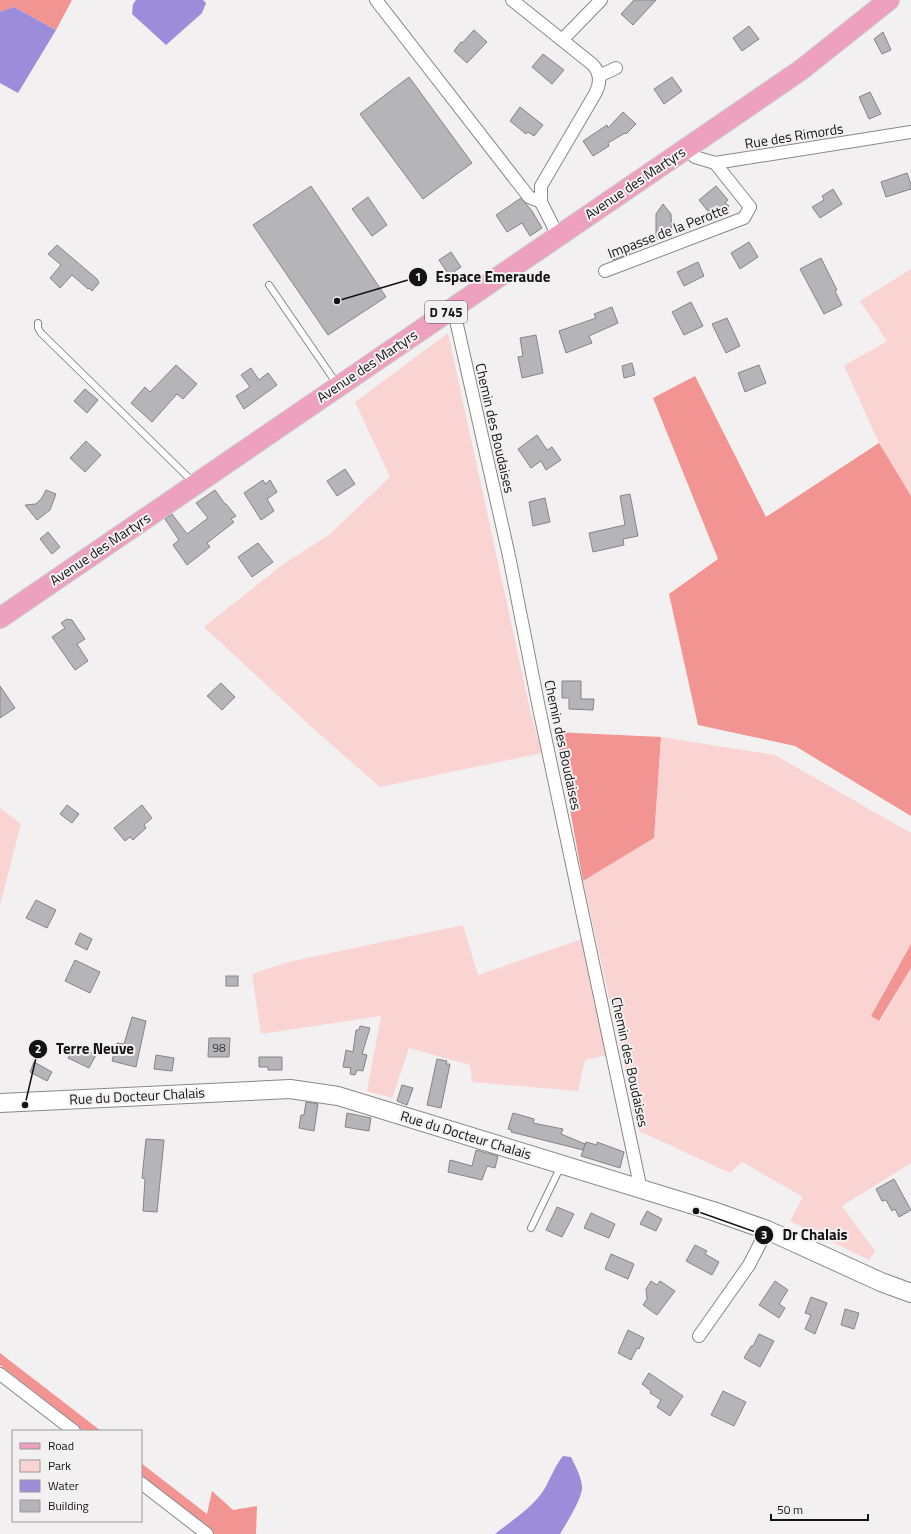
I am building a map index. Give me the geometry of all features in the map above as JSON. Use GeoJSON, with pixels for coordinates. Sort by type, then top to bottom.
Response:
{"type":"FeatureCollection","features":[{"type":"Feature","properties":{"kind":"main road","name":"Avenue des Martyrs"},"geometry":{"type":"LineString","coordinates":[[0,618],[801,70],[888,0]]}},
{"type":"Feature","properties":{"kind":"main road","name":"Rue du Docteur Chalais"},"geometry":{"type":"LineString","coordinates":[[0,1103],[290,1089],[338,1096],[713,1211],[767,1230],[880,1282],[911,1292]]}},
{"type":"Feature","properties":{"kind":"street"},"geometry":{"type":"LineString","coordinates":[[376,0],[529,197],[541,202]]}},
{"type":"Feature","properties":{"kind":"street"},"geometry":{"type":"LineString","coordinates":[[512,0],[592,64],[597,69],[599,76],[599,86],[595,94],[541,186],[541,202],[558,236]]}},
{"type":"Feature","properties":{"kind":"street"},"geometry":{"type":"LineString","coordinates":[[562,40],[601,0]]}},
{"type":"Feature","properties":{"kind":"street"},"geometry":{"type":"LineString","coordinates":[[599,76],[616,68]]}},
{"type":"Feature","properties":{"kind":"street","name":"Rue des Rimords"},"geometry":{"type":"LineString","coordinates":[[687,148],[695,157],[715,163],[911,132]]}},
{"type":"Feature","properties":{"kind":"street","name":"Impasse de la Perotte"},"geometry":{"type":"LineString","coordinates":[[605,271],[744,218],[750,207],[715,163]]}},
{"type":"Feature","properties":{"kind":"street","name":"Chemin des Boudaises"},"geometry":{"type":"LineString","coordinates":[[453,307],[509,556],[539,708],[642,1190]]}},
{"type":"Feature","properties":{"kind":"street"},"geometry":{"type":"LineString","coordinates":[[699,1336],[749,1265],[767,1230]]}},
{"type":"Feature","properties":{"kind":"street"},"geometry":{"type":"LineString","coordinates":[[0,1374],[73,1430]]}},
{"type":"Feature","properties":{"kind":"street"},"geometry":{"type":"LineString","coordinates":[[142,1484],[207,1534]]}},
{"type":"Feature","properties":{"kind":"lane"},"geometry":{"type":"LineString","coordinates":[[269,285],[338,386]]}},
{"type":"Feature","properties":{"kind":"lane"},"geometry":{"type":"LineString","coordinates":[[38,323],[38,328],[41,332],[196,484]]}},
{"type":"Feature","properties":{"kind":"lane"},"geometry":{"type":"LineString","coordinates":[[531,1228],[562,1165]]}},
{"type":"Feature","properties":{"kind":"green space"},"geometry":{"type":"Polygon","coordinates":[[[911,269],[911,496],[879,443],[844,366],[887,341],[860,301],[911,269]]]}},
{"type":"Feature","properties":{"kind":"green space"},"geometry":{"type":"Polygon","coordinates":[[[448,333],[531,714],[542,753],[380,787],[316,731],[204,627],[282,565],[329,535],[390,477],[355,402],[448,333]]]}},
{"type":"Feature","properties":{"kind":"green space"},"geometry":{"type":"Polygon","coordinates":[[[661,737],[775,755],[911,833],[911,944],[871,1016],[880,1021],[911,968],[911,1163],[842,1206],[875,1251],[869,1260],[790,1221],[803,1197],[742,1162],[730,1173],[639,1131],[583,881],[654,838],[661,737]]]}},
{"type":"Feature","properties":{"kind":"green space"},"geometry":{"type":"Polygon","coordinates":[[[0,808],[21,824],[0,905],[0,808]]]}},
{"type":"Feature","properties":{"kind":"green space"},"geometry":{"type":"Polygon","coordinates":[[[463,925],[478,975],[582,939],[607,1055],[585,1060],[578,1091],[472,1082],[470,1065],[409,1048],[392,1098],[367,1091],[381,1016],[261,1034],[252,974],[288,962],[463,925]]]}},
{"type":"Feature","properties":{"kind":"shaded area"},"geometry":{"type":"Polygon","coordinates":[[[0,0],[72,0],[56,30],[14,7],[0,12],[0,0]]]}},
{"type":"Feature","properties":{"kind":"shaded area"},"geometry":{"type":"Polygon","coordinates":[[[695,376],[766,517],[879,443],[911,496],[911,816],[795,746],[698,725],[669,594],[718,559],[653,398],[695,376]]]}},
{"type":"Feature","properties":{"kind":"shaded area"},"geometry":{"type":"Polygon","coordinates":[[[556,732],[661,737],[654,838],[583,881],[556,732]]]}},
{"type":"Feature","properties":{"kind":"shaded area"},"geometry":{"type":"Polygon","coordinates":[[[911,944],[911,968],[879,1021],[871,1016],[911,944]]]}},
{"type":"Feature","properties":{"kind":"shaded area"},"geometry":{"type":"Polygon","coordinates":[[[0,1353],[100,1430],[83,1430],[0,1365],[0,1353]]]}},
{"type":"Feature","properties":{"kind":"shaded area"},"geometry":{"type":"Polygon","coordinates":[[[142,1464],[207,1514],[212,1491],[233,1510],[257,1506],[256,1534],[215,1534],[142,1477],[142,1464]]]}},
{"type":"Feature","properties":{"kind":"water"},"geometry":{"type":"Polygon","coordinates":[[[136,0],[203,0],[206,3],[202,13],[166,45],[132,14],[133,4],[136,0]]]}},
{"type":"Feature","properties":{"kind":"water"},"geometry":{"type":"Polygon","coordinates":[[[14,7],[56,30],[18,93],[0,83],[0,12],[14,7]]]}},
{"type":"Feature","properties":{"kind":"water"},"geometry":{"type":"Polygon","coordinates":[[[563,1456],[571,1457],[577,1468],[582,1489],[576,1505],[560,1534],[495,1534],[535,1502],[545,1488],[563,1456]]]}},
{"type":"Feature","properties":{"kind":"building"},"geometry":{"type":"Polygon","coordinates":[[[634,0],[656,0],[633,25],[621,14],[634,0]]]}},
{"type":"Feature","properties":{"kind":"building"},"geometry":{"type":"Polygon","coordinates":[[[749,26],[759,39],[742,51],[733,38],[749,26]]]}},
{"type":"Feature","properties":{"kind":"building"},"geometry":{"type":"Polygon","coordinates":[[[474,30],[487,42],[467,63],[454,51],[474,30]]]}},
{"type":"Feature","properties":{"kind":"building"},"geometry":{"type":"Polygon","coordinates":[[[883,32],[891,50],[882,54],[874,39],[883,32]]]}},
{"type":"Feature","properties":{"kind":"building"},"geometry":{"type":"Polygon","coordinates":[[[543,54],[564,70],[552,84],[532,67],[543,54]]]}},
{"type":"Feature","properties":{"kind":"building"},"geometry":{"type":"Polygon","coordinates":[[[409,77],[472,163],[423,199],[360,114],[409,77]]]}},
{"type":"Feature","properties":{"kind":"building"},"geometry":{"type":"Polygon","coordinates":[[[672,77],[682,91],[664,104],[654,89],[672,77]]]}},
{"type":"Feature","properties":{"kind":"building"},"geometry":{"type":"Polygon","coordinates":[[[870,92],[881,114],[869,119],[859,97],[870,92]]]}},
{"type":"Feature","properties":{"kind":"building"},"geometry":{"type":"Polygon","coordinates":[[[520,107],[543,125],[534,136],[528,132],[526,134],[510,121],[520,107]]]}},
{"type":"Feature","properties":{"kind":"building"},"geometry":{"type":"Polygon","coordinates":[[[623,112],[636,124],[626,134],[625,133],[608,143],[609,146],[593,156],[583,141],[607,125],[608,128],[623,112]]]}},
{"type":"Feature","properties":{"kind":"building"},"geometry":{"type":"Polygon","coordinates":[[[907,173],[911,184],[911,189],[886,197],[881,182],[907,173]]]}},
{"type":"Feature","properties":{"kind":"building"},"geometry":{"type":"Polygon","coordinates":[[[311,186],[386,297],[328,335],[253,225],[311,186]]]}},
{"type":"Feature","properties":{"kind":"building"},"geometry":{"type":"Polygon","coordinates":[[[716,186],[728,200],[725,203],[729,206],[720,214],[717,210],[711,215],[699,200],[716,186]]]}},
{"type":"Feature","properties":{"kind":"building"},"geometry":{"type":"Polygon","coordinates":[[[833,189],[842,204],[820,218],[812,207],[824,200],[822,196],[833,189]]]}},
{"type":"Feature","properties":{"kind":"building"},"geometry":{"type":"Polygon","coordinates":[[[368,197],[387,225],[372,236],[352,209],[368,197]]]}},
{"type":"Feature","properties":{"kind":"building"},"geometry":{"type":"Polygon","coordinates":[[[521,198],[532,211],[542,228],[530,236],[522,223],[507,232],[496,215],[521,198]]]}},
{"type":"Feature","properties":{"kind":"building"},"geometry":{"type":"Polygon","coordinates":[[[663,204],[671,214],[672,237],[656,239],[656,214],[663,204]]]}},
{"type":"Feature","properties":{"kind":"building"},"geometry":{"type":"Polygon","coordinates":[[[749,242],[758,257],[740,269],[731,253],[749,242]]]}},
{"type":"Feature","properties":{"kind":"building"},"geometry":{"type":"Polygon","coordinates":[[[57,245],[97,279],[99,283],[92,291],[72,275],[60,288],[50,278],[61,265],[48,254],[57,245]]]}},
{"type":"Feature","properties":{"kind":"building"},"geometry":{"type":"Polygon","coordinates":[[[626,245],[630,254],[613,260],[610,251],[626,245]]]}},
{"type":"Feature","properties":{"kind":"building"},"geometry":{"type":"Polygon","coordinates":[[[451,252],[461,267],[449,275],[439,260],[451,252]]]}},
{"type":"Feature","properties":{"kind":"building"},"geometry":{"type":"Polygon","coordinates":[[[821,258],[837,290],[835,291],[842,305],[824,314],[800,269],[821,258]]]}},
{"type":"Feature","properties":{"kind":"building"},"geometry":{"type":"Polygon","coordinates":[[[698,262],[704,276],[684,286],[677,272],[698,262]]]}},
{"type":"Feature","properties":{"kind":"building"},"geometry":{"type":"Polygon","coordinates":[[[691,302],[703,326],[684,335],[672,312],[691,302]]]}},
{"type":"Feature","properties":{"kind":"building"},"geometry":{"type":"Polygon","coordinates":[[[612,307],[618,323],[589,336],[592,343],[566,353],[559,331],[596,318],[594,314],[612,307]]]}},
{"type":"Feature","properties":{"kind":"building"},"geometry":{"type":"Polygon","coordinates":[[[727,318],[740,346],[726,353],[712,324],[727,318]]]}},
{"type":"Feature","properties":{"kind":"building"},"geometry":{"type":"Polygon","coordinates":[[[536,335],[543,373],[522,378],[518,357],[523,356],[520,338],[536,335]]]}},
{"type":"Feature","properties":{"kind":"building"},"geometry":{"type":"Polygon","coordinates":[[[632,363],[635,375],[624,378],[622,366],[632,363]]]}},
{"type":"Feature","properties":{"kind":"building"},"geometry":{"type":"Polygon","coordinates":[[[176,365],[197,384],[183,399],[177,394],[152,422],[131,403],[145,387],[150,392],[176,365]]]}},
{"type":"Feature","properties":{"kind":"building"},"geometry":{"type":"Polygon","coordinates":[[[759,365],[766,383],[745,392],[738,373],[759,365]]]}},
{"type":"Feature","properties":{"kind":"building"},"geometry":{"type":"Polygon","coordinates":[[[251,368],[259,380],[268,373],[277,385],[244,409],[236,396],[250,387],[241,375],[251,368]]]}},
{"type":"Feature","properties":{"kind":"building"},"geometry":{"type":"Polygon","coordinates":[[[85,389],[98,400],[87,413],[74,401],[85,389]]]}},
{"type":"Feature","properties":{"kind":"building"},"geometry":{"type":"Polygon","coordinates":[[[537,435],[547,450],[552,447],[561,460],[546,470],[541,461],[531,468],[518,449],[537,435]]]}},
{"type":"Feature","properties":{"kind":"building"},"geometry":{"type":"Polygon","coordinates":[[[86,441],[101,455],[85,472],[70,458],[86,441]]]}},
{"type":"Feature","properties":{"kind":"building"},"geometry":{"type":"Polygon","coordinates":[[[345,469],[355,484],[337,496],[327,481],[345,469]]]}},
{"type":"Feature","properties":{"kind":"building"},"geometry":{"type":"Polygon","coordinates":[[[263,480],[265,484],[270,480],[277,492],[267,499],[274,511],[261,520],[244,493],[263,480]]]}},
{"type":"Feature","properties":{"kind":"building"},"geometry":{"type":"Polygon","coordinates":[[[46,490],[56,494],[50,510],[37,520],[25,505],[36,504],[42,498],[46,490]]]}},
{"type":"Feature","properties":{"kind":"building"},"geometry":{"type":"Polygon","coordinates":[[[215,490],[236,516],[231,519],[234,522],[207,543],[210,547],[187,565],[173,545],[179,540],[165,519],[172,514],[187,534],[208,518],[196,503],[215,490]]]}},
{"type":"Feature","properties":{"kind":"building"},"geometry":{"type":"Polygon","coordinates":[[[630,494],[638,536],[623,539],[624,545],[593,552],[589,533],[625,525],[620,496],[630,494]]]}},
{"type":"Feature","properties":{"kind":"building"},"geometry":{"type":"Polygon","coordinates":[[[545,498],[550,522],[533,526],[529,502],[545,498]]]}},
{"type":"Feature","properties":{"kind":"building"},"geometry":{"type":"Polygon","coordinates":[[[48,532],[60,547],[52,554],[40,539],[48,532]]]}},
{"type":"Feature","properties":{"kind":"building"},"geometry":{"type":"Polygon","coordinates":[[[258,543],[273,562],[252,577],[238,557],[258,543]]]}},
{"type":"Feature","properties":{"kind":"building"},"geometry":{"type":"Polygon","coordinates":[[[67,619],[72,620],[85,639],[77,644],[88,661],[75,670],[52,637],[65,628],[61,623],[67,619]]]}},
{"type":"Feature","properties":{"kind":"building"},"geometry":{"type":"Polygon","coordinates":[[[562,681],[581,681],[581,699],[594,699],[593,710],[569,709],[569,698],[562,698],[562,681]]]}},
{"type":"Feature","properties":{"kind":"building"},"geometry":{"type":"Polygon","coordinates":[[[221,683],[235,697],[222,710],[207,696],[221,683]]]}},
{"type":"Feature","properties":{"kind":"building"},"geometry":{"type":"Polygon","coordinates":[[[0,686],[15,708],[0,718],[0,686]]]}},
{"type":"Feature","properties":{"kind":"building"},"geometry":{"type":"Polygon","coordinates":[[[67,805],[79,814],[72,823],[60,814],[67,805]]]}},
{"type":"Feature","properties":{"kind":"building"},"geometry":{"type":"Polygon","coordinates":[[[142,805],[152,818],[144,825],[146,828],[133,840],[130,837],[125,841],[114,828],[142,805]]]}},
{"type":"Feature","properties":{"kind":"building"},"geometry":{"type":"Polygon","coordinates":[[[36,900],[56,910],[47,928],[26,918],[36,900]]]}},
{"type":"Feature","properties":{"kind":"building"},"geometry":{"type":"Polygon","coordinates":[[[80,933],[92,939],[87,950],[75,944],[80,933]]]}},
{"type":"Feature","properties":{"kind":"building"},"geometry":{"type":"Polygon","coordinates":[[[75,960],[100,972],[90,993],[65,981],[75,960]]]}},
{"type":"Feature","properties":{"kind":"building"},"geometry":{"type":"Polygon","coordinates":[[[226,976],[238,976],[238,986],[226,986],[226,976]]]}},
{"type":"Feature","properties":{"kind":"building"},"geometry":{"type":"Polygon","coordinates":[[[132,1017],[146,1021],[136,1067],[112,1061],[117,1043],[124,1044],[132,1017]]]}},
{"type":"Feature","properties":{"kind":"building"},"geometry":{"type":"Polygon","coordinates":[[[360,1026],[370,1028],[362,1054],[367,1055],[363,1071],[357,1070],[355,1075],[350,1074],[351,1068],[343,1067],[346,1050],[353,1052],[356,1030],[359,1030],[360,1026]]]}},
{"type":"Feature","properties":{"kind":"building"},"geometry":{"type":"Polygon","coordinates":[[[209,1038],[230,1038],[229,1057],[208,1057],[209,1038]]]}},
{"type":"Feature","properties":{"kind":"building"},"geometry":{"type":"Polygon","coordinates":[[[75,1045],[96,1055],[89,1068],[68,1058],[75,1045]]]}},
{"type":"Feature","properties":{"kind":"building"},"geometry":{"type":"Polygon","coordinates":[[[156,1055],[174,1058],[172,1071],[154,1069],[156,1055]]]}},
{"type":"Feature","properties":{"kind":"building"},"geometry":{"type":"Polygon","coordinates":[[[259,1057],[282,1057],[282,1070],[268,1070],[268,1067],[259,1067],[259,1057]]]}},
{"type":"Feature","properties":{"kind":"building"},"geometry":{"type":"Polygon","coordinates":[[[437,1059],[447,1061],[446,1064],[450,1064],[441,1108],[427,1105],[437,1059]]]}},
{"type":"Feature","properties":{"kind":"building"},"geometry":{"type":"Polygon","coordinates":[[[34,1062],[52,1072],[47,1081],[30,1072],[34,1062]]]}},
{"type":"Feature","properties":{"kind":"building"},"geometry":{"type":"Polygon","coordinates":[[[402,1085],[413,1088],[407,1105],[397,1101],[402,1085]]]}},
{"type":"Feature","properties":{"kind":"building"},"geometry":{"type":"Polygon","coordinates":[[[306,1102],[318,1104],[314,1131],[299,1128],[301,1115],[304,1115],[306,1102]]]}},
{"type":"Feature","properties":{"kind":"building"},"geometry":{"type":"Polygon","coordinates":[[[347,1113],[371,1118],[369,1131],[345,1127],[347,1113]]]}},
{"type":"Feature","properties":{"kind":"building"},"geometry":{"type":"Polygon","coordinates":[[[513,1113],[534,1119],[533,1123],[563,1129],[561,1134],[585,1144],[583,1150],[511,1132],[512,1130],[508,1129],[513,1113]]]}},
{"type":"Feature","properties":{"kind":"building"},"geometry":{"type":"Polygon","coordinates":[[[146,1139],[164,1140],[157,1212],[143,1211],[145,1179],[142,1178],[146,1139]]]}},
{"type":"Feature","properties":{"kind":"building"},"geometry":{"type":"Polygon","coordinates":[[[586,1142],[597,1145],[597,1142],[624,1152],[620,1168],[581,1156],[586,1142]]]}},
{"type":"Feature","properties":{"kind":"building"},"geometry":{"type":"Polygon","coordinates":[[[476,1150],[498,1156],[495,1168],[487,1166],[482,1180],[448,1172],[450,1160],[472,1166],[476,1150]]]}},
{"type":"Feature","properties":{"kind":"building"},"geometry":{"type":"Polygon","coordinates":[[[894,1179],[911,1210],[899,1217],[895,1209],[892,1211],[886,1200],[882,1201],[876,1189],[894,1179]]]}},
{"type":"Feature","properties":{"kind":"building"},"geometry":{"type":"Polygon","coordinates":[[[557,1207],[574,1214],[562,1237],[546,1230],[557,1207]]]}},
{"type":"Feature","properties":{"kind":"building"},"geometry":{"type":"Polygon","coordinates":[[[647,1211],[662,1219],[656,1231],[640,1224],[647,1211]]]}},
{"type":"Feature","properties":{"kind":"building"},"geometry":{"type":"Polygon","coordinates":[[[591,1213],[615,1224],[609,1238],[584,1228],[591,1213]]]}},
{"type":"Feature","properties":{"kind":"building"},"geometry":{"type":"Polygon","coordinates":[[[695,1245],[707,1251],[705,1254],[719,1262],[712,1275],[686,1261],[695,1245]]]}},
{"type":"Feature","properties":{"kind":"building"},"geometry":{"type":"Polygon","coordinates":[[[611,1254],[634,1264],[628,1279],[605,1269],[611,1254]]]}},
{"type":"Feature","properties":{"kind":"building"},"geometry":{"type":"Polygon","coordinates":[[[651,1281],[657,1285],[660,1281],[675,1291],[657,1315],[643,1305],[647,1299],[646,1289],[651,1281]]]}},
{"type":"Feature","properties":{"kind":"building"},"geometry":{"type":"Polygon","coordinates":[[[775,1281],[788,1290],[779,1304],[785,1308],[779,1318],[759,1305],[775,1281]]]}},
{"type":"Feature","properties":{"kind":"building"},"geometry":{"type":"Polygon","coordinates":[[[811,1297],[827,1303],[815,1334],[805,1329],[811,1315],[805,1313],[811,1297]]]}},
{"type":"Feature","properties":{"kind":"building"},"geometry":{"type":"Polygon","coordinates":[[[845,1309],[859,1313],[854,1329],[841,1325],[845,1309]]]}},
{"type":"Feature","properties":{"kind":"building"},"geometry":{"type":"Polygon","coordinates":[[[628,1330],[644,1338],[639,1349],[637,1348],[631,1360],[618,1353],[628,1330]]]}},
{"type":"Feature","properties":{"kind":"building"},"geometry":{"type":"Polygon","coordinates":[[[759,1334],[774,1341],[760,1367],[744,1358],[751,1346],[753,1346],[759,1334]]]}},
{"type":"Feature","properties":{"kind":"building"},"geometry":{"type":"Polygon","coordinates":[[[649,1373],[683,1396],[670,1416],[657,1407],[661,1400],[650,1393],[651,1391],[642,1384],[649,1373]]]}},
{"type":"Feature","properties":{"kind":"building"},"geometry":{"type":"Polygon","coordinates":[[[723,1391],[746,1402],[734,1426],[711,1415],[723,1391]]]}},
{"type":"Feature","properties":{"kind":"place","name":"Espace Emeraude"},"geometry":{"type":"Point","coordinates":[337,301]}},
{"type":"Feature","properties":{"kind":"place","name":"Terre Neuve"},"geometry":{"type":"Point","coordinates":[25,1105]}},
{"type":"Feature","properties":{"kind":"place","name":"Dr Chalais"},"geometry":{"type":"Point","coordinates":[696,1211]}}]}
